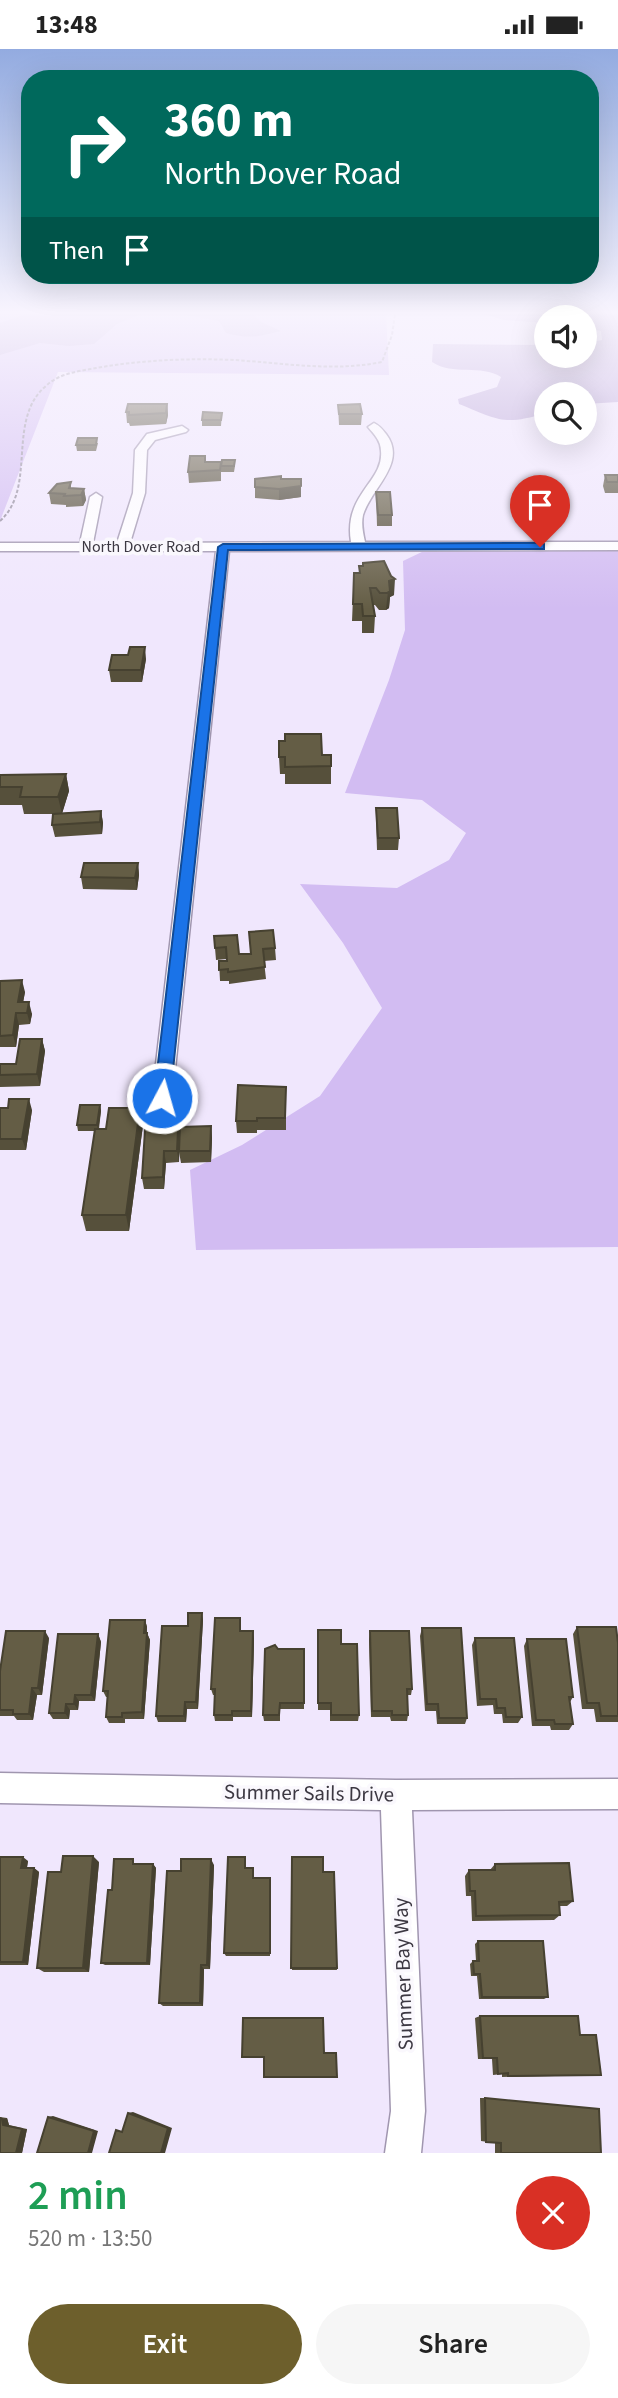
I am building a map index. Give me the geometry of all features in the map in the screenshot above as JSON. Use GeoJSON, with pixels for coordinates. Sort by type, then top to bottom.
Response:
{"type":"FeatureCollection","features":[{"type":"Feature","properties":{"kind":"street"},"geometry":{"type":"LineString","coordinates":[[359,547],[356,523],[358,511],[381,474],[388,452],[385,438],[374,427]]}},
{"type":"Feature","properties":{"kind":"street"},"geometry":{"type":"LineString","coordinates":[[122,547],[139,493],[141,450],[151,437],[182,430]]}},
{"type":"Feature","properties":{"kind":"street"},"geometry":{"type":"LineString","coordinates":[[86,547],[96,497]]}},
{"type":"Feature","properties":{"kind":"street","name":"North Dover Road"},"geometry":{"type":"LineString","coordinates":[[0,547],[618,546]]}},
{"type":"Feature","properties":{"kind":"street"},"geometry":{"type":"LineString","coordinates":[[162,1098],[223,547]]}},
{"type":"Feature","properties":{"kind":"street","name":"Summer Sails Drive"},"geometry":{"type":"LineString","coordinates":[[0,1788],[396,1795],[618,1794]]}},
{"type":"Feature","properties":{"kind":"street","name":"Summer Bay Way"},"geometry":{"type":"LineString","coordinates":[[396,1795],[408,2111],[404,2153]]}},
{"type":"Feature","properties":{"kind":"path"},"geometry":{"type":"LineString","coordinates":[[0,521],[10,513],[20,492],[21,449],[29,412]]}},
{"type":"Feature","properties":{"kind":"shaded area"},"geometry":{"type":"Polygon","coordinates":[[[0,412],[42,412],[0,521],[0,412]]]}},
{"type":"Feature","properties":{"kind":"shaded area"},"geometry":{"type":"Polygon","coordinates":[[[480,412],[534,412],[534,416],[520,419],[501,419],[480,412]]]}},
{"type":"Feature","properties":{"kind":"shaded area"},"geometry":{"type":"Polygon","coordinates":[[[426,550],[618,550],[618,1247],[196,1250],[190,1170],[242,1145],[320,1096],[382,1008],[343,943],[300,884],[397,888],[449,860],[466,833],[422,800],[345,793],[389,680],[405,630],[403,561],[426,550]]]}},
{"type":"Feature","properties":{"kind":"building"},"geometry":{"type":"Polygon","coordinates":[[[129,412],[166,412],[166,413],[129,415],[129,412]]]}},
{"type":"Feature","properties":{"kind":"building"},"geometry":{"type":"Polygon","coordinates":[[[203,412],[222,413],[221,420],[202,420],[203,412]]]}},
{"type":"Feature","properties":{"kind":"building"},"geometry":{"type":"Polygon","coordinates":[[[339,412],[362,414],[339,414],[339,412]]]}},
{"type":"Feature","properties":{"kind":"building"},"geometry":{"type":"Polygon","coordinates":[[[78,438],[97,438],[96,445],[76,445],[78,438]]]}},
{"type":"Feature","properties":{"kind":"building"},"geometry":{"type":"Polygon","coordinates":[[[190,456],[205,456],[205,462],[221,462],[220,470],[188,472],[190,456]]]}},
{"type":"Feature","properties":{"kind":"building"},"geometry":{"type":"Polygon","coordinates":[[[222,460],[235,460],[234,466],[221,466],[222,460]]]}},
{"type":"Feature","properties":{"kind":"building"},"geometry":{"type":"Polygon","coordinates":[[[605,475],[618,475],[618,482],[607,482],[605,475]]]}},
{"type":"Feature","properties":{"kind":"building"},"geometry":{"type":"Polygon","coordinates":[[[281,476],[281,479],[301,479],[301,486],[279,489],[255,487],[255,479],[281,476]]]}},
{"type":"Feature","properties":{"kind":"building"},"geometry":{"type":"Polygon","coordinates":[[[71,482],[69,488],[84,489],[81,495],[49,493],[57,484],[71,482]]]}},
{"type":"Feature","properties":{"kind":"building"},"geometry":{"type":"Polygon","coordinates":[[[376,492],[390,492],[392,515],[378,515],[376,492]]]}},
{"type":"Feature","properties":{"kind":"building"},"geometry":{"type":"Polygon","coordinates":[[[384,561],[395,579],[389,581],[390,591],[387,593],[370,588],[375,616],[363,616],[362,604],[353,604],[354,573],[360,573],[359,566],[363,566],[363,563],[384,561]]]}},
{"type":"Feature","properties":{"kind":"building"},"geometry":{"type":"Polygon","coordinates":[[[130,647],[145,647],[141,670],[109,670],[112,655],[128,655],[130,647]]]}},
{"type":"Feature","properties":{"kind":"building"},"geometry":{"type":"Polygon","coordinates":[[[285,734],[321,734],[322,755],[331,755],[331,766],[285,767],[285,757],[279,757],[279,741],[285,741],[285,734]]]}},
{"type":"Feature","properties":{"kind":"building"},"geometry":{"type":"Polygon","coordinates":[[[66,774],[58,797],[20,797],[22,787],[0,787],[0,775],[66,774]]]}},
{"type":"Feature","properties":{"kind":"building"},"geometry":{"type":"Polygon","coordinates":[[[376,808],[397,808],[399,838],[378,838],[376,808]]]}},
{"type":"Feature","properties":{"kind":"building"},"geometry":{"type":"Polygon","coordinates":[[[101,811],[100,822],[52,825],[53,814],[101,811]]]}},
{"type":"Feature","properties":{"kind":"building"},"geometry":{"type":"Polygon","coordinates":[[[84,863],[138,863],[135,878],[81,877],[84,863]]]}},
{"type":"Feature","properties":{"kind":"building"},"geometry":{"type":"Polygon","coordinates":[[[273,930],[275,948],[263,949],[265,967],[228,972],[228,969],[219,970],[219,961],[227,961],[226,947],[215,948],[214,936],[237,935],[239,954],[251,954],[249,932],[273,930]]]}},
{"type":"Feature","properties":{"kind":"building"},"geometry":{"type":"Polygon","coordinates":[[[22,980],[18,1002],[29,1002],[27,1013],[16,1013],[13,1035],[0,1036],[0,981],[22,980]]]}},
{"type":"Feature","properties":{"kind":"building"},"geometry":{"type":"Polygon","coordinates":[[[20,1039],[42,1039],[37,1074],[0,1075],[0,1064],[16,1064],[20,1039]]]}},
{"type":"Feature","properties":{"kind":"building"},"geometry":{"type":"Polygon","coordinates":[[[238,1085],[286,1087],[285,1118],[236,1121],[238,1085]]]}},
{"type":"Feature","properties":{"kind":"building"},"geometry":{"type":"Polygon","coordinates":[[[9,1099],[29,1099],[22,1139],[0,1139],[0,1108],[8,1108],[9,1099]]]}},
{"type":"Feature","properties":{"kind":"building"},"geometry":{"type":"Polygon","coordinates":[[[80,1105],[100,1105],[97,1125],[77,1125],[80,1105]]]}},
{"type":"Feature","properties":{"kind":"building"},"geometry":{"type":"Polygon","coordinates":[[[109,1108],[140,1108],[126,1215],[82,1215],[95,1129],[106,1129],[109,1108]]]}},
{"type":"Feature","properties":{"kind":"building"},"geometry":{"type":"Polygon","coordinates":[[[211,1126],[210,1151],[179,1151],[180,1127],[211,1126]]]}},
{"type":"Feature","properties":{"kind":"building"},"geometry":{"type":"Polygon","coordinates":[[[145,1130],[178,1130],[177,1151],[164,1151],[163,1177],[142,1178],[145,1130]]]}},
{"type":"Feature","properties":{"kind":"building"},"geometry":{"type":"Polygon","coordinates":[[[188,1613],[202,1613],[196,1702],[185,1702],[184,1716],[156,1716],[162,1626],[188,1626],[188,1613]]]}},
{"type":"Feature","properties":{"kind":"building"},"geometry":{"type":"Polygon","coordinates":[[[215,1618],[240,1618],[240,1631],[253,1631],[251,1711],[214,1715],[215,1689],[211,1689],[215,1618]]]}},
{"type":"Feature","properties":{"kind":"building"},"geometry":{"type":"Polygon","coordinates":[[[110,1620],[145,1620],[144,1633],[147,1633],[142,1712],[122,1713],[122,1717],[106,1717],[108,1691],[103,1691],[110,1620]]]}},
{"type":"Feature","properties":{"kind":"building"},"geometry":{"type":"Polygon","coordinates":[[[577,1627],[616,1627],[618,1716],[601,1716],[599,1703],[587,1703],[577,1627]]]}},
{"type":"Feature","properties":{"kind":"building"},"geometry":{"type":"Polygon","coordinates":[[[422,1628],[461,1628],[467,1718],[439,1718],[438,1704],[427,1704],[422,1628]]]}},
{"type":"Feature","properties":{"kind":"building"},"geometry":{"type":"Polygon","coordinates":[[[318,1630],[341,1630],[341,1644],[357,1644],[359,1715],[331,1715],[331,1703],[318,1703],[318,1630]]]}},
{"type":"Feature","properties":{"kind":"building"},"geometry":{"type":"Polygon","coordinates":[[[6,1631],[45,1631],[38,1688],[32,1688],[29,1714],[13,1714],[13,1710],[0,1710],[0,1671],[6,1631]]]}},
{"type":"Feature","properties":{"kind":"building"},"geometry":{"type":"Polygon","coordinates":[[[370,1631],[409,1631],[412,1689],[407,1689],[408,1715],[392,1715],[392,1711],[372,1711],[370,1631]]]}},
{"type":"Feature","properties":{"kind":"building"},"geometry":{"type":"Polygon","coordinates":[[[58,1634],[98,1634],[91,1695],[75,1695],[74,1704],[66,1704],[65,1713],[49,1713],[58,1634]]]}},
{"type":"Feature","properties":{"kind":"building"},"geometry":{"type":"Polygon","coordinates":[[[475,1638],[514,1638],[522,1717],[506,1717],[505,1708],[497,1708],[496,1699],[480,1699],[475,1638]]]}},
{"type":"Feature","properties":{"kind":"building"},"geometry":{"type":"Polygon","coordinates":[[[527,1639],[566,1639],[573,1697],[569,1697],[573,1724],[536,1720],[527,1639]]]}},
{"type":"Feature","properties":{"kind":"building"},"geometry":{"type":"Polygon","coordinates":[[[275,1645],[278,1649],[304,1649],[304,1703],[280,1703],[279,1715],[263,1715],[265,1649],[275,1645]]]}},
{"type":"Feature","properties":{"kind":"building"},"geometry":{"type":"Polygon","coordinates":[[[63,1856],[93,1856],[83,1968],[37,1968],[48,1872],[61,1872],[63,1856]]]}},
{"type":"Feature","properties":{"kind":"building"},"geometry":{"type":"Polygon","coordinates":[[[0,1857],[23,1857],[21,1868],[34,1868],[23,1962],[0,1962],[0,1857]]]}},
{"type":"Feature","properties":{"kind":"building"},"geometry":{"type":"Polygon","coordinates":[[[228,1857],[245,1857],[245,1868],[253,1868],[253,1878],[270,1878],[270,1953],[224,1953],[228,1857]]]}},
{"type":"Feature","properties":{"kind":"building"},"geometry":{"type":"Polygon","coordinates":[[[292,1857],[323,1857],[323,1872],[334,1872],[337,1968],[291,1968],[292,1857]]]}},
{"type":"Feature","properties":{"kind":"building"},"geometry":{"type":"Polygon","coordinates":[[[114,1859],[133,1859],[133,1864],[153,1864],[147,1963],[101,1963],[108,1890],[112,1890],[114,1859]]]}},
{"type":"Feature","properties":{"kind":"building"},"geometry":{"type":"Polygon","coordinates":[[[181,1859],[211,1859],[207,1965],[201,1965],[200,2003],[159,2003],[167,1871],[181,1871],[181,1859]]]}},
{"type":"Feature","properties":{"kind":"building"},"geometry":{"type":"Polygon","coordinates":[[[569,1863],[573,1901],[559,1902],[560,1915],[476,1916],[475,1891],[470,1891],[469,1870],[495,1870],[495,1864],[569,1863]]]}},
{"type":"Feature","properties":{"kind":"building"},"geometry":{"type":"Polygon","coordinates":[[[478,1941],[543,1941],[548,1997],[482,1997],[480,1974],[474,1974],[473,1961],[479,1961],[478,1941]]]}},
{"type":"Feature","properties":{"kind":"building"},"geometry":{"type":"Polygon","coordinates":[[[480,2016],[578,2016],[580,2035],[596,2035],[601,2075],[498,2074],[497,2058],[483,2058],[480,2016]]]}},
{"type":"Feature","properties":{"kind":"building"},"geometry":{"type":"Polygon","coordinates":[[[243,2018],[323,2018],[324,2053],[336,2053],[337,2077],[264,2077],[264,2057],[242,2057],[243,2018]]]}},
{"type":"Feature","properties":{"kind":"building"},"geometry":{"type":"Polygon","coordinates":[[[485,2098],[599,2109],[601,2153],[501,2153],[501,2143],[486,2142],[485,2098]]]}},
{"type":"Feature","properties":{"kind":"building"},"geometry":{"type":"Polygon","coordinates":[[[128,2113],[168,2128],[161,2153],[109,2153],[116,2130],[122,2132],[128,2113]]]}},
{"type":"Feature","properties":{"kind":"building"},"geometry":{"type":"Polygon","coordinates":[[[48,2117],[94,2131],[88,2153],[37,2153],[48,2117]]]}},
{"type":"Feature","properties":{"kind":"building"},"geometry":{"type":"Polygon","coordinates":[[[0,2118],[3,2125],[22,2129],[16,2153],[0,2153],[0,2118]]]}},
{"type":"Feature","properties":{"kind":"route"},"geometry":{"type":"LineString","coordinates":[[162,1098],[223,547],[540,547]]}}]}
